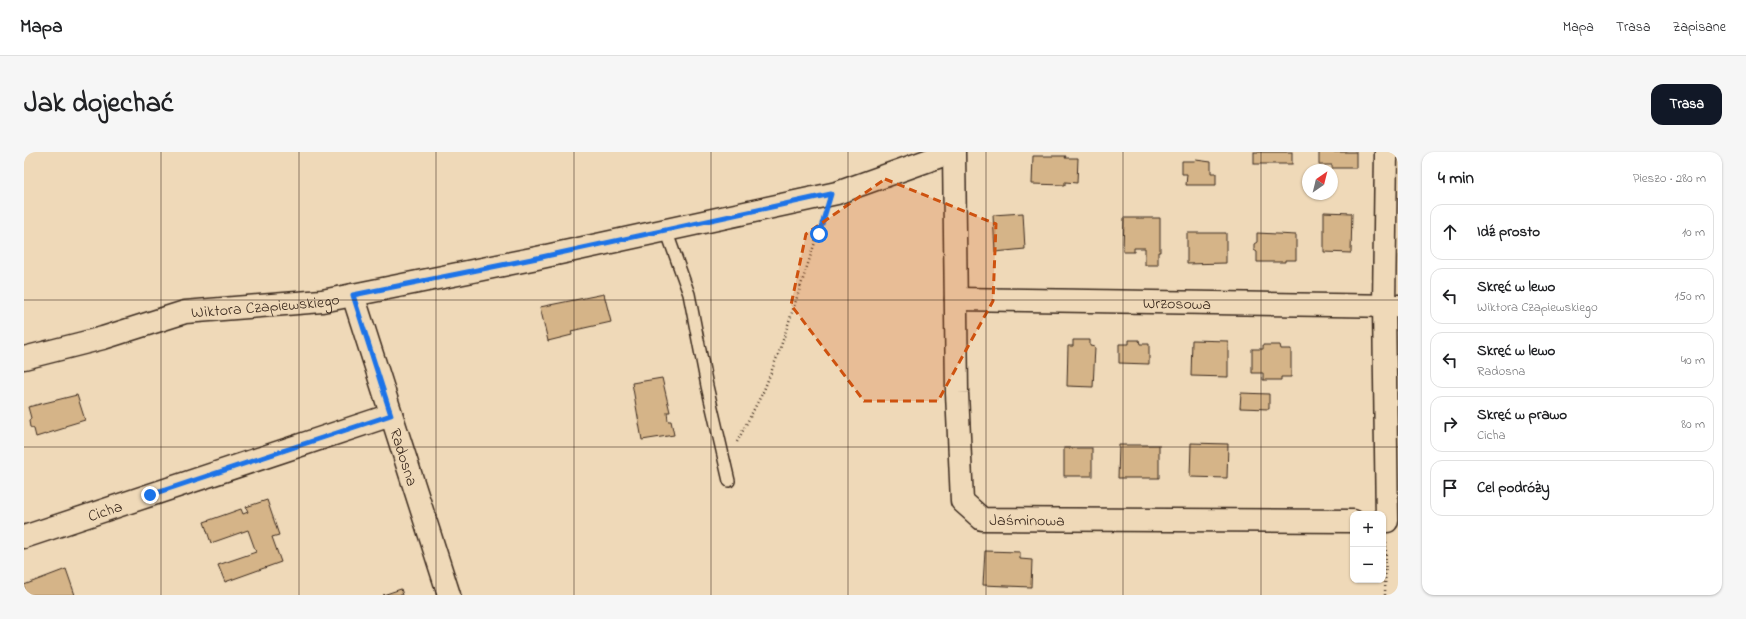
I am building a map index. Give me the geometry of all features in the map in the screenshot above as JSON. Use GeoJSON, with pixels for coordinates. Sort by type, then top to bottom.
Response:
{"type":"FeatureCollection","features":[{"type":"Feature","properties":{"kind":"street","name":"Wiktora Czapiewskiego"},"geometry":{"type":"LineString","coordinates":[[24,358],[103,338],[184,312],[322,301],[666,230],[831,194],[953,152]]}},
{"type":"Feature","properties":{"kind":"street","name":"Jaśminowa"},"geometry":{"type":"LineString","coordinates":[[953,152],[957,393],[962,501],[982,519],[1350,521]]}},
{"type":"Feature","properties":{"kind":"street"},"geometry":{"type":"LineString","coordinates":[[1386,152],[1391,306],[1389,521]]}},
{"type":"Feature","properties":{"kind":"street","name":"Radosna"},"geometry":{"type":"LineString","coordinates":[[353,295],[449,595]]}},
{"type":"Feature","properties":{"kind":"street","name":"Wrzosowa"},"geometry":{"type":"LineString","coordinates":[[956,299],[1391,306]]}},
{"type":"Feature","properties":{"kind":"street","name":"Cicha"},"geometry":{"type":"LineString","coordinates":[[24,537],[391,415]]}},
{"type":"Feature","properties":{"kind":"lane"},"geometry":{"type":"LineString","coordinates":[[666,230],[689,294],[707,386],[729,481]]}},
{"type":"Feature","properties":{"kind":"path"},"geometry":{"type":"LineString","coordinates":[[735,447],[764,390],[779,352],[831,194]]}},
{"type":"Feature","properties":{"kind":"path"},"geometry":{"type":"LineString","coordinates":[[1385,595],[1389,521]]}},
{"type":"Feature","properties":{"kind":"highlighted area"},"geometry":{"type":"Polygon","coordinates":[[[885,179],[996,224],[993,301],[938,401],[864,401],[791,305],[806,234],[885,179]]]}},
{"type":"Feature","properties":{"kind":"building"},"geometry":{"type":"Polygon","coordinates":[[[1254,152],[1292,152],[1292,164],[1254,164],[1254,152]]]}},
{"type":"Feature","properties":{"kind":"building"},"geometry":{"type":"Polygon","coordinates":[[[1319,152],[1356,152],[1356,168],[1338,168],[1338,164],[1319,164],[1319,152]]]}},
{"type":"Feature","properties":{"kind":"building"},"geometry":{"type":"Polygon","coordinates":[[[1033,156],[1066,156],[1065,158],[1078,158],[1077,183],[1065,182],[1065,185],[1032,184],[1033,156]]]}},
{"type":"Feature","properties":{"kind":"building"},"geometry":{"type":"Polygon","coordinates":[[[1196,160],[1211,162],[1211,173],[1216,173],[1216,185],[1186,185],[1187,174],[1182,174],[1182,161],[1196,160]]]}},
{"type":"Feature","properties":{"kind":"building"},"geometry":{"type":"Polygon","coordinates":[[[1324,212],[1352,213],[1351,253],[1324,252],[1324,212]]]}},
{"type":"Feature","properties":{"kind":"building"},"geometry":{"type":"Polygon","coordinates":[[[1023,213],[1025,249],[995,252],[993,215],[1023,213]]]}},
{"type":"Feature","properties":{"kind":"building"},"geometry":{"type":"Polygon","coordinates":[[[1124,218],[1160,218],[1160,252],[1158,252],[1158,265],[1145,265],[1145,248],[1134,248],[1134,252],[1123,252],[1124,218]]]}},
{"type":"Feature","properties":{"kind":"building"},"geometry":{"type":"Polygon","coordinates":[[[1187,233],[1226,233],[1226,263],[1187,264],[1187,233]]]}},
{"type":"Feature","properties":{"kind":"building"},"geometry":{"type":"Polygon","coordinates":[[[1257,233],[1296,235],[1296,260],[1285,260],[1285,262],[1257,262],[1257,252],[1254,250],[1254,244],[1257,242],[1257,233]]]}},
{"type":"Feature","properties":{"kind":"building"},"geometry":{"type":"Polygon","coordinates":[[[604,294],[611,322],[571,331],[572,335],[548,341],[540,307],[604,294]]]}},
{"type":"Feature","properties":{"kind":"building"},"geometry":{"type":"Polygon","coordinates":[[[1073,340],[1090,340],[1090,346],[1095,347],[1093,387],[1067,386],[1068,346],[1073,346],[1073,340]]]}},
{"type":"Feature","properties":{"kind":"building"},"geometry":{"type":"Polygon","coordinates":[[[1129,340],[1139,340],[1140,344],[1149,344],[1149,364],[1119,363],[1119,344],[1129,344],[1129,340]]]}},
{"type":"Feature","properties":{"kind":"building"},"geometry":{"type":"Polygon","coordinates":[[[1192,340],[1228,341],[1228,377],[1191,376],[1192,340]]]}},
{"type":"Feature","properties":{"kind":"building"},"geometry":{"type":"Polygon","coordinates":[[[1263,345],[1280,345],[1281,349],[1291,349],[1291,377],[1281,377],[1281,380],[1263,380],[1263,373],[1252,373],[1252,349],[1263,349],[1263,345]]]}},
{"type":"Feature","properties":{"kind":"building"},"geometry":{"type":"Polygon","coordinates":[[[662,378],[670,412],[667,412],[668,421],[671,421],[674,435],[642,440],[632,383],[662,378]]]}},
{"type":"Feature","properties":{"kind":"building"},"geometry":{"type":"Polygon","coordinates":[[[1241,393],[1269,394],[1269,409],[1240,408],[1241,393]]]}},
{"type":"Feature","properties":{"kind":"building"},"geometry":{"type":"Polygon","coordinates":[[[77,395],[85,420],[36,437],[34,429],[30,427],[29,421],[31,418],[28,407],[77,395]]]}},
{"type":"Feature","properties":{"kind":"building"},"geometry":{"type":"Polygon","coordinates":[[[1191,443],[1228,444],[1227,478],[1190,477],[1191,443]]]}},
{"type":"Feature","properties":{"kind":"building"},"geometry":{"type":"Polygon","coordinates":[[[1119,445],[1159,445],[1159,478],[1118,478],[1119,445]]]}},
{"type":"Feature","properties":{"kind":"building"},"geometry":{"type":"Polygon","coordinates":[[[1064,448],[1092,448],[1092,476],[1064,476],[1064,448]]]}},
{"type":"Feature","properties":{"kind":"building"},"geometry":{"type":"Polygon","coordinates":[[[267,500],[279,535],[272,537],[281,562],[225,582],[218,565],[256,552],[248,530],[211,543],[204,522],[241,509],[243,514],[248,512],[246,507],[267,500]]]}},
{"type":"Feature","properties":{"kind":"building"},"geometry":{"type":"Polygon","coordinates":[[[985,551],[1020,552],[1020,559],[1032,560],[1031,587],[983,585],[985,551]]]}},
{"type":"Feature","properties":{"kind":"building"},"geometry":{"type":"Polygon","coordinates":[[[66,569],[75,595],[24,595],[24,585],[66,569]]]}},
{"type":"Feature","properties":{"kind":"building"},"geometry":{"type":"Polygon","coordinates":[[[401,589],[403,595],[383,595],[401,589]]]}},
{"type":"Feature","properties":{"kind":"route"},"geometry":{"type":"LineString","coordinates":[[150,495],[391,415],[353,295],[537,258],[831,194],[819,234]]}}]}
